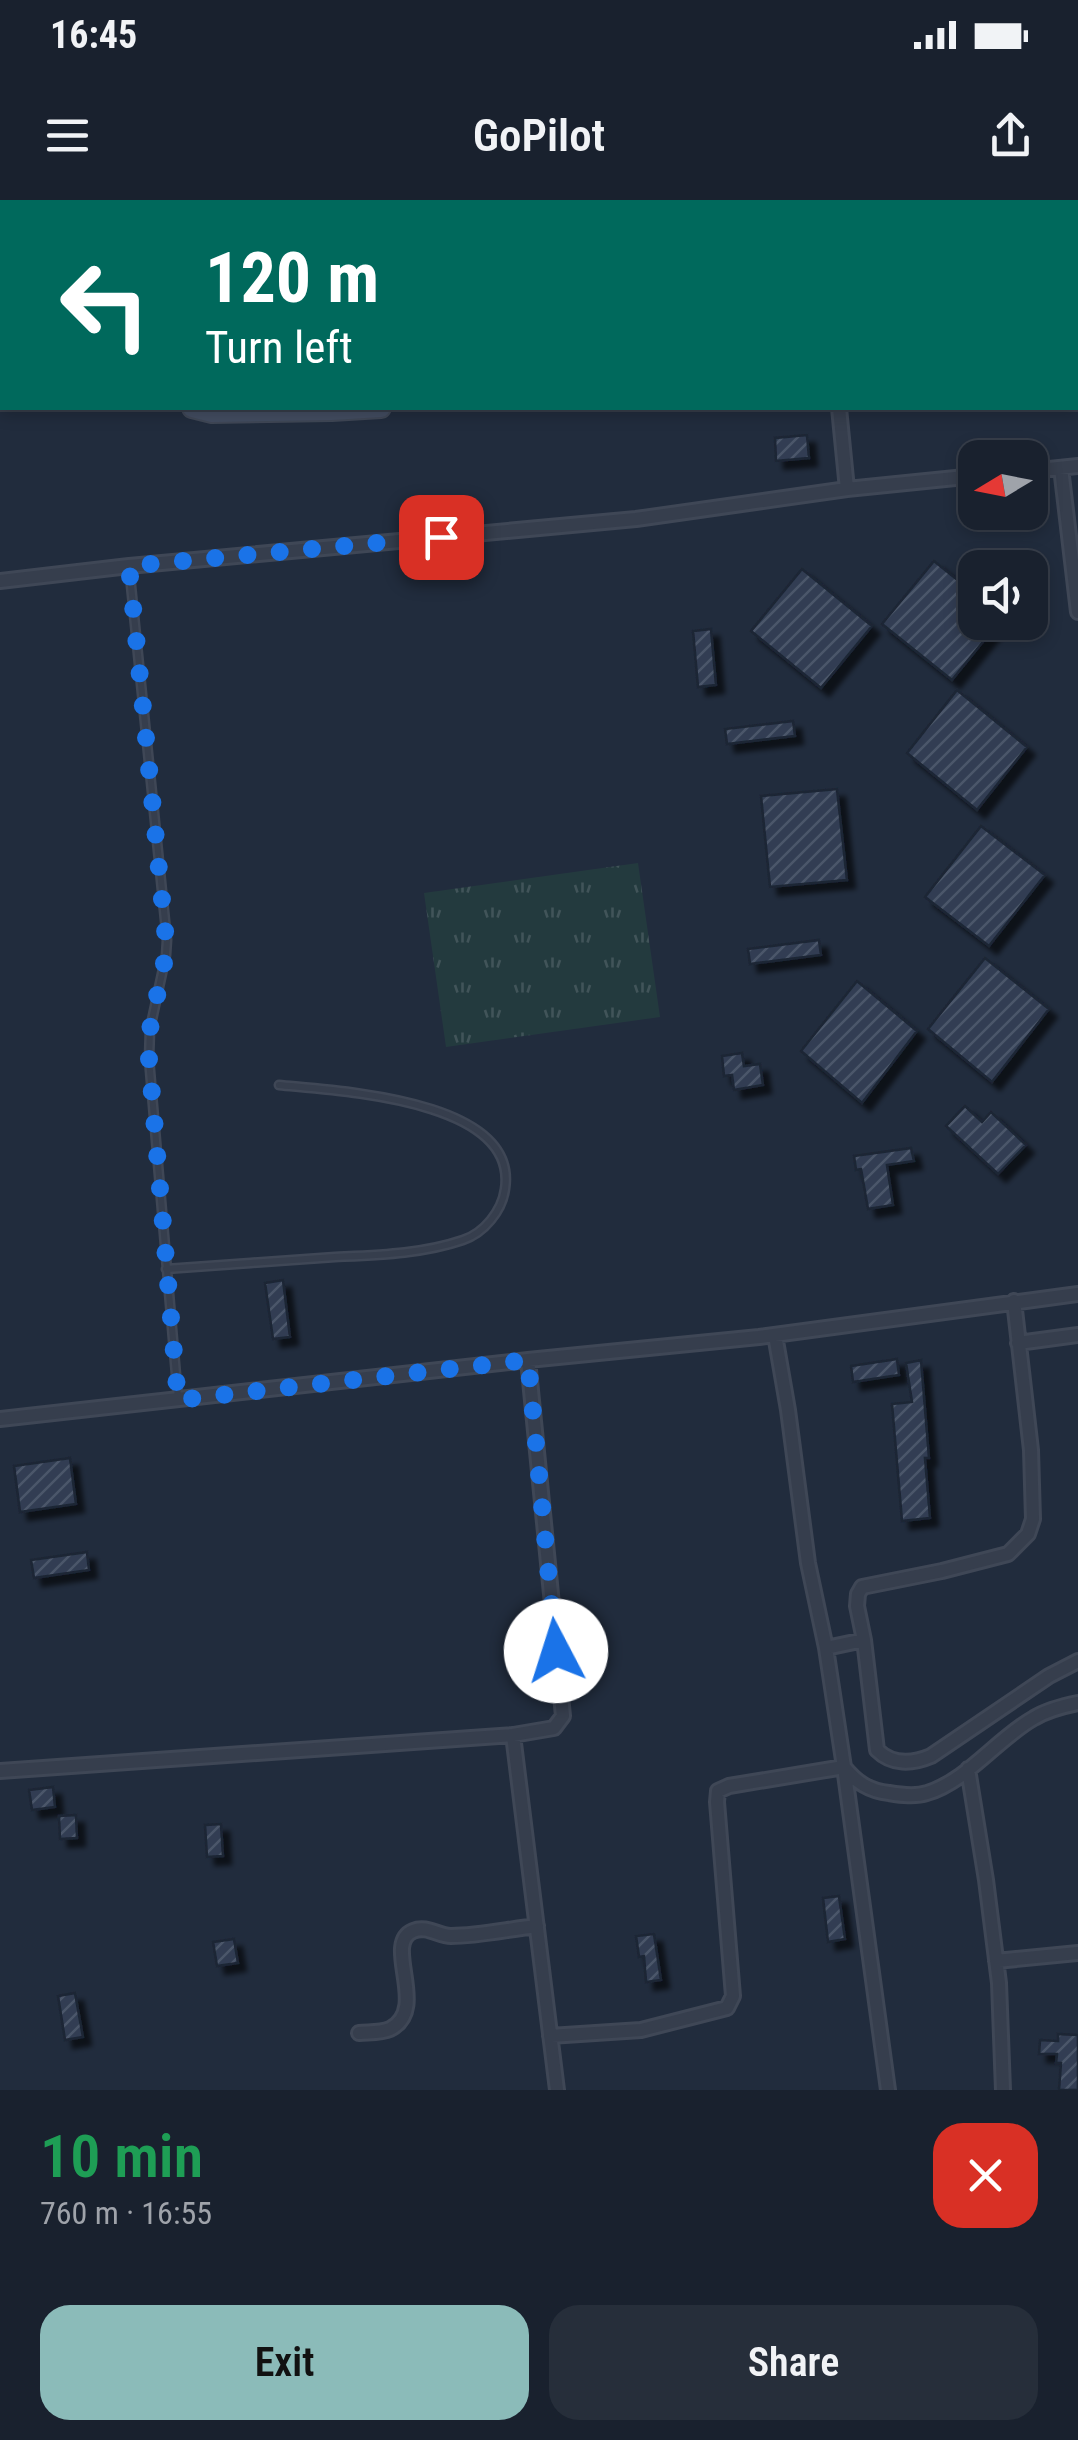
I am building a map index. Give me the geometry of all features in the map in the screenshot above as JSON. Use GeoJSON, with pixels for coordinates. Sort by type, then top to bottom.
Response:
{"type":"FeatureCollection","features":[{"type":"Feature","properties":{"kind":"street"},"geometry":{"type":"LineString","coordinates":[[200,410],[348,410]]}},
{"type":"Feature","properties":{"kind":"street"},"geometry":{"type":"LineString","coordinates":[[839,410],[847,489]]}},
{"type":"Feature","properties":{"kind":"street"},"geometry":{"type":"LineString","coordinates":[[1048,469],[1078,466]]}},
{"type":"Feature","properties":{"kind":"street"},"geometry":{"type":"LineString","coordinates":[[1061,468],[1078,612]]}},
{"type":"Feature","properties":{"kind":"street"},"geometry":{"type":"LineString","coordinates":[[0,581],[636,519],[958,478]]}},
{"type":"Feature","properties":{"kind":"street"},"geometry":{"type":"LineString","coordinates":[[0,1419],[776,1335],[1078,1294]]}},
{"type":"Feature","properties":{"kind":"street"},"geometry":{"type":"LineString","coordinates":[[1014,1302],[1031,1450],[1034,1519],[1028,1534],[1008,1554],[862,1588],[857,1606],[877,1750],[890,1760],[910,1762],[931,1756],[1049,1676],[1078,1661]]}},
{"type":"Feature","properties":{"kind":"street"},"geometry":{"type":"LineString","coordinates":[[776,1335],[808,1563],[844,1767],[888,2090]]}},
{"type":"Feature","properties":{"kind":"street"},"geometry":{"type":"LineString","coordinates":[[1018,1343],[1078,1336]]}},
{"type":"Feature","properties":{"kind":"street"},"geometry":{"type":"LineString","coordinates":[[0,1772],[514,1735],[554,1728],[562,1716],[528,1360]]}},
{"type":"Feature","properties":{"kind":"street"},"geometry":{"type":"LineString","coordinates":[[826,1648],[864,1640]]}},
{"type":"Feature","properties":{"kind":"street"},"geometry":{"type":"LineString","coordinates":[[844,1767],[871,1790],[925,1794],[968,1769],[1034,1718],[1078,1704]]}},
{"type":"Feature","properties":{"kind":"street"},"geometry":{"type":"LineString","coordinates":[[514,1735],[557,2090]]}},
{"type":"Feature","properties":{"kind":"street"},"geometry":{"type":"LineString","coordinates":[[550,2036],[641,2030],[727,2008],[733,1996],[718,1791],[844,1767]]}},
{"type":"Feature","properties":{"kind":"street"},"geometry":{"type":"LineString","coordinates":[[968,1769],[996,1962],[1003,2090]]}},
{"type":"Feature","properties":{"kind":"street"},"geometry":{"type":"LineString","coordinates":[[359,2033],[387,2030],[402,2016],[407,1987],[401,1948],[406,1936],[414,1931],[428,1930],[448,1936],[537,1926]]}},
{"type":"Feature","properties":{"kind":"street"},"geometry":{"type":"LineString","coordinates":[[996,1962],[1078,1953]]}},
{"type":"Feature","properties":{"kind":"lane"},"geometry":{"type":"LineString","coordinates":[[129,566],[166,940],[150,1029],[149,1059],[178,1400]]}},
{"type":"Feature","properties":{"kind":"lane"},"geometry":{"type":"LineString","coordinates":[[166,1269],[410,1252],[466,1239],[482,1230],[494,1216],[505,1192],[506,1170],[500,1151],[467,1122],[365,1094],[279,1086]]}},
{"type":"Feature","properties":{"kind":"green space"},"geometry":{"type":"Polygon","coordinates":[[[638,863],[660,1017],[446,1047],[424,893],[638,863]]]}},
{"type":"Feature","properties":{"kind":"building"},"geometry":{"type":"Polygon","coordinates":[[[807,435],[809,458],[776,461],[775,438],[807,435]]]}},
{"type":"Feature","properties":{"kind":"building"},"geometry":{"type":"Polygon","coordinates":[[[934,561],[958,580],[958,640],[984,640],[952,680],[882,624],[934,561]]]}},
{"type":"Feature","properties":{"kind":"building"},"geometry":{"type":"Polygon","coordinates":[[[802,569],[872,626],[821,688],[751,631],[802,569]]]}},
{"type":"Feature","properties":{"kind":"building"},"geometry":{"type":"Polygon","coordinates":[[[711,629],[716,685],[698,687],[693,631],[711,629]]]}},
{"type":"Feature","properties":{"kind":"building"},"geometry":{"type":"Polygon","coordinates":[[[957,690],[1027,747],[977,810],[907,753],[957,690]]]}},
{"type":"Feature","properties":{"kind":"building"},"geometry":{"type":"Polygon","coordinates":[[[793,721],[795,736],[727,744],[725,729],[793,721]]]}},
{"type":"Feature","properties":{"kind":"building"},"geometry":{"type":"Polygon","coordinates":[[[837,789],[847,880],[770,887],[761,796],[837,789]]]}},
{"type":"Feature","properties":{"kind":"building"},"geometry":{"type":"Polygon","coordinates":[[[981,826],[1045,875],[989,946],[925,897],[981,826]]]}},
{"type":"Feature","properties":{"kind":"building"},"geometry":{"type":"Polygon","coordinates":[[[819,940],[821,955],[750,964],[748,949],[819,940]]]}},
{"type":"Feature","properties":{"kind":"building"},"geometry":{"type":"Polygon","coordinates":[[[985,958],[1049,1009],[992,1082],[928,1029],[985,958]]]}},
{"type":"Feature","properties":{"kind":"building"},"geometry":{"type":"Polygon","coordinates":[[[857,981],[917,1031],[862,1103],[801,1051],[857,981]]]}},
{"type":"Feature","properties":{"kind":"building"},"geometry":{"type":"Polygon","coordinates":[[[742,1053],[744,1066],[760,1064],[763,1085],[734,1090],[732,1075],[724,1076],[722,1056],[742,1053]]]}},
{"type":"Feature","properties":{"kind":"building"},"geometry":{"type":"Polygon","coordinates":[[[965,1106],[982,1122],[991,1112],[1026,1145],[998,1174],[946,1126],[965,1106]]]}},
{"type":"Feature","properties":{"kind":"building"},"geometry":{"type":"Polygon","coordinates":[[[911,1148],[914,1161],[887,1165],[893,1205],[868,1209],[861,1169],[856,1170],[854,1156],[911,1148]]]}},
{"type":"Feature","properties":{"kind":"building"},"geometry":{"type":"Polygon","coordinates":[[[283,1280],[290,1337],[273,1339],[265,1283],[283,1280]]]}},
{"type":"Feature","properties":{"kind":"building"},"geometry":{"type":"Polygon","coordinates":[[[897,1359],[899,1375],[853,1382],[851,1366],[897,1359]]]}},
{"type":"Feature","properties":{"kind":"building"},"geometry":{"type":"Polygon","coordinates":[[[921,1360],[930,1518],[902,1521],[892,1404],[912,1402],[906,1363],[921,1360]]]}},
{"type":"Feature","properties":{"kind":"building"},"geometry":{"type":"Polygon","coordinates":[[[70,1458],[76,1504],[20,1512],[14,1466],[70,1458]]]}},
{"type":"Feature","properties":{"kind":"building"},"geometry":{"type":"Polygon","coordinates":[[[87,1552],[89,1570],[34,1578],[31,1560],[87,1552]]]}},
{"type":"Feature","properties":{"kind":"building"},"geometry":{"type":"Polygon","coordinates":[[[53,1787],[55,1807],[32,1810],[29,1790],[53,1787]]]}},
{"type":"Feature","properties":{"kind":"building"},"geometry":{"type":"Polygon","coordinates":[[[76,1815],[77,1838],[60,1839],[59,1816],[76,1815]]]}},
{"type":"Feature","properties":{"kind":"building"},"geometry":{"type":"Polygon","coordinates":[[[221,1824],[223,1856],[207,1857],[205,1825],[221,1824]]]}},
{"type":"Feature","properties":{"kind":"building"},"geometry":{"type":"Polygon","coordinates":[[[839,1896],[845,1939],[828,1942],[823,1898],[839,1896]]]}},
{"type":"Feature","properties":{"kind":"building"},"geometry":{"type":"Polygon","coordinates":[[[654,1934],[661,1980],[646,1982],[644,1956],[639,1957],[636,1936],[654,1934]]]}},
{"type":"Feature","properties":{"kind":"building"},"geometry":{"type":"Polygon","coordinates":[[[234,1939],[238,1963],[217,1966],[213,1942],[234,1939]]]}},
{"type":"Feature","properties":{"kind":"building"},"geometry":{"type":"Polygon","coordinates":[[[75,1993],[83,2037],[65,2040],[58,1996],[75,1993]]]}},
{"type":"Feature","properties":{"kind":"building"},"geometry":{"type":"Polygon","coordinates":[[[1058,2034],[1078,2035],[1078,2090],[1059,2090],[1061,2063],[1056,2063],[1057,2054],[1039,2054],[1040,2040],[1058,2041],[1058,2034]]]}},
{"type":"Feature","properties":{"kind":"route"},"geometry":{"type":"LineString","coordinates":[[441,537],[129,566],[166,940],[150,1029],[149,1059],[178,1400],[528,1360],[556,1651]]}}]}
